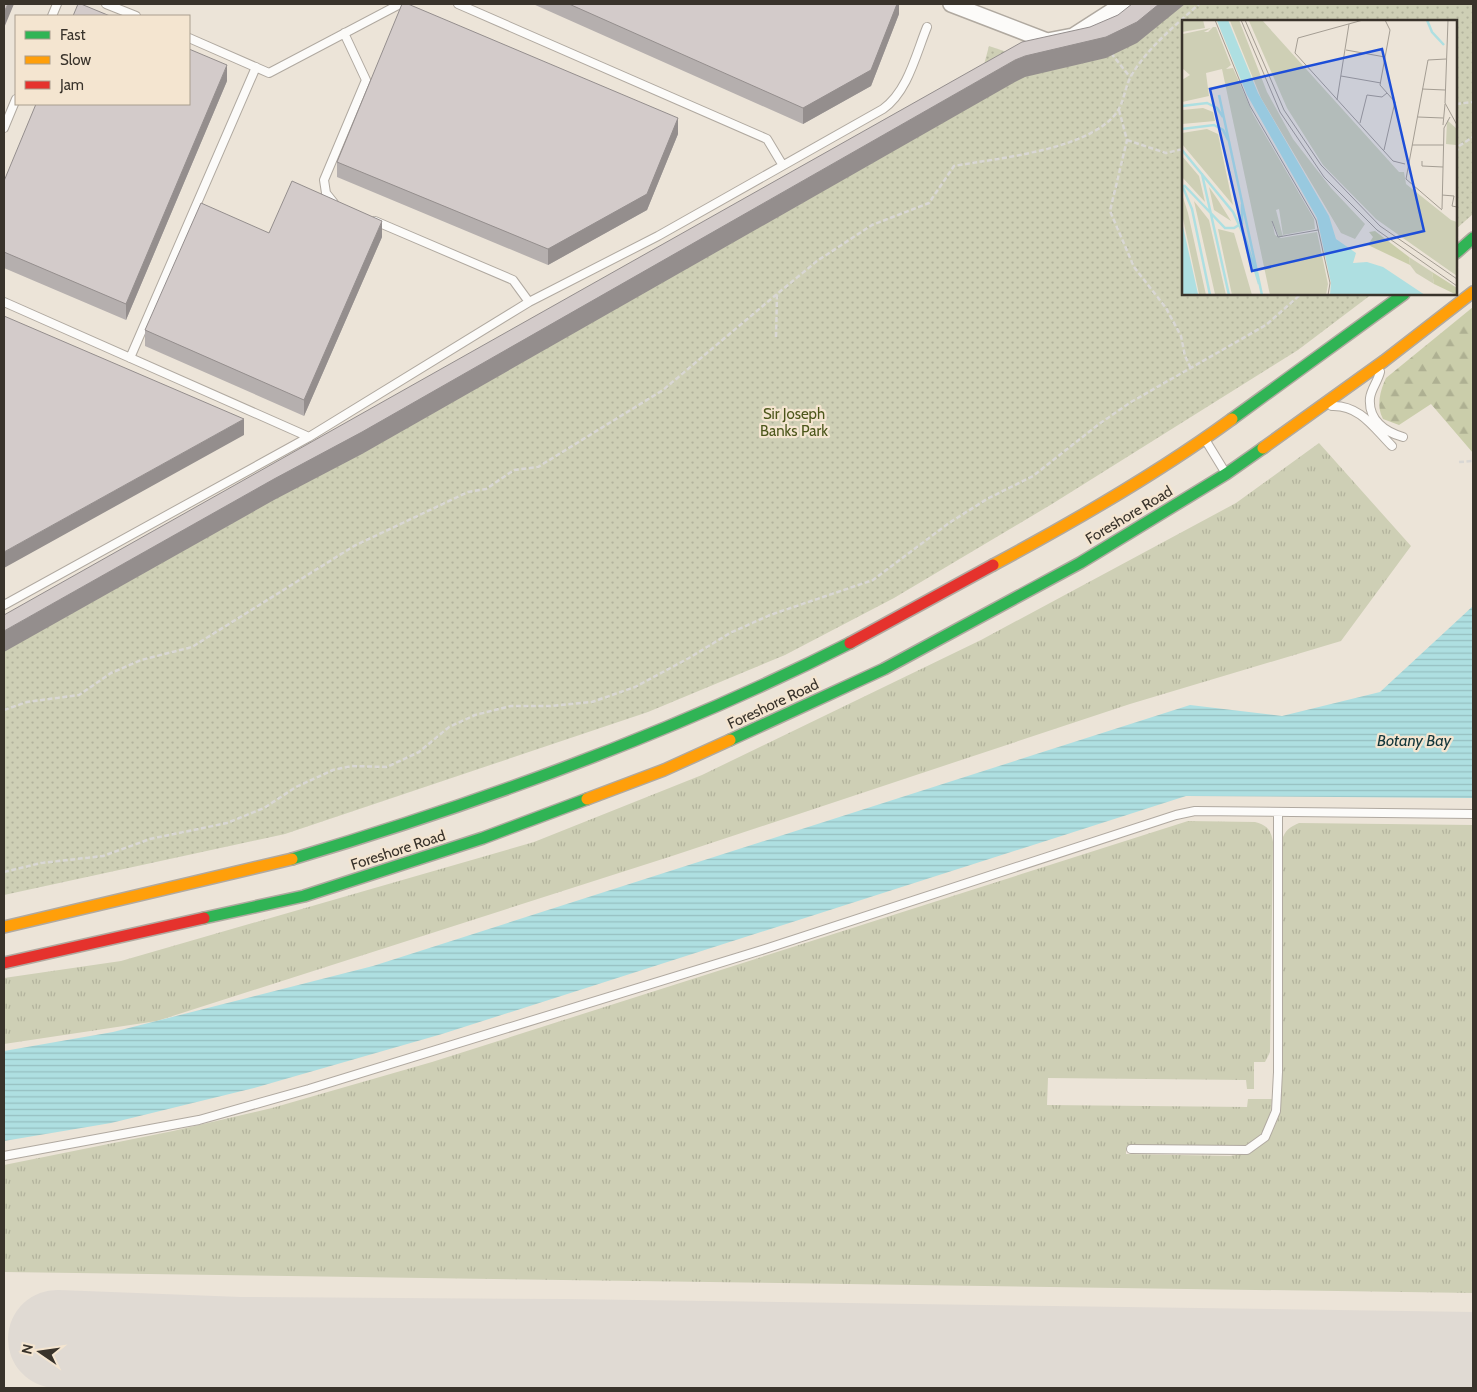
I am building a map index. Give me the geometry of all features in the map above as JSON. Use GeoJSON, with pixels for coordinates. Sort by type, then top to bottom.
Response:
{"type":"FeatureCollection","features":[{"type":"Feature","properties":{"kind":"main road"},"geometry":{"type":"LineString","coordinates":[[1457,252],[1473,238]]}},
{"type":"Feature","properties":{"kind":"main road","name":"Foreshore Road"},"geometry":{"type":"LineString","coordinates":[[4,963],[304,896],[483,838],[664,770],[884,669],[1080,563],[1226,474],[1384,360],[1473,292]]}},
{"type":"Feature","properties":{"kind":"main road","name":"Foreshore Road"},"geometry":{"type":"LineString","coordinates":[[4,928],[293,859],[469,803],[649,735],[781,678],[865,636],[1058,530],[1205,439],[1403,295]]}},
{"type":"Feature","properties":{"kind":"street"},"geometry":{"type":"LineString","coordinates":[[951,4],[1047,41],[1073,36],[1123,4]]}},
{"type":"Feature","properties":{"kind":"lane"},"geometry":{"type":"LineString","coordinates":[[106,4],[134,15]]}},
{"type":"Feature","properties":{"kind":"lane"},"geometry":{"type":"LineString","coordinates":[[190,38],[269,73],[400,4]]}},
{"type":"Feature","properties":{"kind":"lane"},"geometry":{"type":"LineString","coordinates":[[458,4],[767,138],[782,164]]}},
{"type":"Feature","properties":{"kind":"lane"},"geometry":{"type":"LineString","coordinates":[[4,605],[309,437],[530,302],[662,234],[894,101],[901,90],[927,26]]}},
{"type":"Feature","properties":{"kind":"lane"},"geometry":{"type":"LineString","coordinates":[[341,206],[328,198],[324,188],[324,180],[366,80],[344,33]]}},
{"type":"Feature","properties":{"kind":"lane"},"geometry":{"type":"LineString","coordinates":[[130,358],[256,67]]}},
{"type":"Feature","properties":{"kind":"lane"},"geometry":{"type":"LineString","coordinates":[[4,128],[15,100]]}},
{"type":"Feature","properties":{"kind":"lane"},"geometry":{"type":"LineString","coordinates":[[368,218],[512,280],[530,302]]}},
{"type":"Feature","properties":{"kind":"lane"},"geometry":{"type":"LineString","coordinates":[[4,302],[309,437]]}},
{"type":"Feature","properties":{"kind":"lane"},"geometry":{"type":"LineString","coordinates":[[1384,360],[1370,398],[1371,408],[1376,420],[1384,430],[1403,437]]}},
{"type":"Feature","properties":{"kind":"lane"},"geometry":{"type":"LineString","coordinates":[[1318,408],[1342,406],[1353,409],[1365,418],[1392,446]]}},
{"type":"Feature","properties":{"kind":"lane"},"geometry":{"type":"LineString","coordinates":[[1205,439],[1226,474]]}},
{"type":"Feature","properties":{"kind":"lane"},"geometry":{"type":"LineString","coordinates":[[4,1156],[199,1120],[309,1088],[765,949],[1176,815],[1195,811],[1473,814]]}},
{"type":"Feature","properties":{"kind":"lane"},"geometry":{"type":"LineString","coordinates":[[1131,1150],[1247,1150],[1265,1137],[1276,1111],[1278,1072],[1278,813]]}},
{"type":"Feature","properties":{"kind":"path"},"geometry":{"type":"LineString","coordinates":[[4,710],[27,702],[79,696],[111,673],[141,660],[192,647],[354,546],[468,492],[486,489],[514,470],[538,467],[664,390],[817,261],[872,225],[929,203],[954,166],[1044,150],[1093,133],[1119,108],[1130,77],[1148,51],[1199,4]]}},
{"type":"Feature","properties":{"kind":"path"},"geometry":{"type":"LineString","coordinates":[[1112,54],[1130,77]]}},
{"type":"Feature","properties":{"kind":"path"},"geometry":{"type":"LineString","coordinates":[[1457,104],[1473,102]]}},
{"type":"Feature","properties":{"kind":"path"},"geometry":{"type":"LineString","coordinates":[[1119,108],[1127,140],[1110,211],[1134,267],[1166,308],[1181,336],[1185,356],[1191,369]]}},
{"type":"Feature","properties":{"kind":"path"},"geometry":{"type":"LineString","coordinates":[[1457,151],[1460,146],[1473,138]]}},
{"type":"Feature","properties":{"kind":"path"},"geometry":{"type":"LineString","coordinates":[[1127,140],[1166,153],[1182,149]]}},
{"type":"Feature","properties":{"kind":"path"},"geometry":{"type":"LineString","coordinates":[[776,337],[778,294]]}},
{"type":"Feature","properties":{"kind":"path"},"geometry":{"type":"LineString","coordinates":[[4,872],[41,863],[103,856],[150,839],[227,823],[264,808],[296,786],[334,770],[352,766],[387,767],[419,752],[449,727],[476,714],[511,706],[550,706],[592,702],[635,687],[689,658],[730,632],[770,615],[873,580],[949,523],[987,499],[1033,476],[1099,424],[1131,402],[1266,325],[1300,295]]}},
{"type":"Feature","properties":{"kind":"path"},"geometry":{"type":"LineString","coordinates":[[1459,462],[1473,461]]}},
{"type":"Feature","properties":{"kind":"green space","name":"Sir Joseph Banks Park"},"geometry":{"type":"Polygon","coordinates":[[[1142,4],[1473,4],[1473,214],[1457,228],[1457,20],[1182,20],[1182,295],[1371,295],[1298,350],[1052,504],[894,598],[785,655],[648,712],[285,834],[4,895],[4,637],[978,87],[989,46],[1034,61],[1142,4]]]}},
{"type":"Feature","properties":{"kind":"green space"},"geometry":{"type":"Polygon","coordinates":[[[1473,307],[1473,453],[1431,404],[1399,425],[1383,419],[1379,404],[1386,378],[1473,307]]]}},
{"type":"Feature","properties":{"kind":"green space"},"geometry":{"type":"Polygon","coordinates":[[[1319,443],[1411,546],[1341,641],[1130,704],[672,856],[157,1021],[4,1044],[4,978],[121,961],[534,842],[702,775],[981,640],[1236,503],[1319,443]]]}},
{"type":"Feature","properties":{"kind":"green space"},"geometry":{"type":"Polygon","coordinates":[[[1188,821],[1255,822],[1265,826],[1270,831],[1273,842],[1270,1052],[1265,1062],[1254,1062],[1254,1089],[1247,1089],[1246,1080],[1048,1078],[1047,1105],[1247,1107],[1248,1099],[1272,1099],[1264,1130],[1247,1145],[1239,1148],[1126,1147],[1126,1154],[1230,1156],[1255,1149],[1272,1132],[1279,1115],[1282,840],[1286,831],[1299,823],[1473,825],[1473,1293],[4,1272],[4,1165],[173,1131],[272,1108],[432,1062],[1188,821]]]}},
{"type":"Feature","properties":{"kind":"water","name":"Botany Bay"},"geometry":{"type":"Polygon","coordinates":[[[1473,606],[1473,798],[1186,796],[442,1034],[254,1088],[111,1123],[4,1141],[4,1051],[113,1032],[373,966],[1190,705],[1282,716],[1380,692],[1473,606]]]}},
{"type":"Feature","properties":{"kind":"building"},"geometry":{"type":"Polygon","coordinates":[[[4,4],[8,4],[4,12],[4,4]]]}},
{"type":"Feature","properties":{"kind":"building"},"geometry":{"type":"Polygon","coordinates":[[[78,4],[81,4],[108,15],[73,15],[78,4]]]}},
{"type":"Feature","properties":{"kind":"building"},"geometry":{"type":"Polygon","coordinates":[[[402,4],[408,4],[678,118],[647,194],[548,249],[337,162],[402,4]]]}},
{"type":"Feature","properties":{"kind":"building"},"geometry":{"type":"Polygon","coordinates":[[[569,4],[897,4],[871,70],[803,108],[569,4]]]}},
{"type":"Feature","properties":{"kind":"building"},"geometry":{"type":"Polygon","coordinates":[[[1132,4],[1159,4],[1137,22],[1106,37],[1015,60],[362,432],[274,479],[4,631],[4,615],[1022,42],[1090,27],[1118,15],[1132,4]]]}},
{"type":"Feature","properties":{"kind":"building"},"geometry":{"type":"Polygon","coordinates":[[[190,49],[227,65],[126,304],[4,252],[4,181],[36,105],[190,105],[190,49]]]}},
{"type":"Feature","properties":{"kind":"building"},"geometry":{"type":"Polygon","coordinates":[[[292,181],[382,221],[304,400],[145,330],[201,203],[269,233],[292,181]]]}},
{"type":"Feature","properties":{"kind":"building"},"geometry":{"type":"Polygon","coordinates":[[[4,316],[244,419],[4,552],[4,316]]]}},
{"type":"Feature","properties":{"kind":"taxiway"},"geometry":{"type":"LineString","coordinates":[[141,1388],[187,1360],[212,1351],[239,1346]]}},
{"type":"Feature","properties":{"kind":"taxiway"},"geometry":{"type":"LineString","coordinates":[[318,1388],[341,1371],[367,1359],[394,1352],[423,1348]]}},
{"type":"Feature","properties":{"kind":"taxiway"},"geometry":{"type":"LineString","coordinates":[[941,1353],[1021,1354],[1040,1358],[1058,1364],[1075,1374],[1090,1388]]}},
{"type":"Feature","properties":{"kind":"taxiway"},"geometry":{"type":"LineString","coordinates":[[1200,1388],[1277,1378],[1473,1365]]}},
{"type":"Feature","properties":{"kind":"runway"},"geometry":{"type":"LineString","coordinates":[[57,1339],[239,1346],[564,1348],[1473,1361]]}},
{"type":"Feature","properties":{"kind":"traffic: fast"},"geometry":{"type":"LineString","coordinates":[[1457,252],[1473,238]]}},
{"type":"Feature","properties":{"kind":"traffic: fast"},"geometry":{"type":"LineString","coordinates":[[1232,419],[1403,295]]}},
{"type":"Feature","properties":{"kind":"traffic: fast"},"geometry":{"type":"LineString","coordinates":[[730,740],[884,669],[1080,563],[1226,474],[1263,448]]}},
{"type":"Feature","properties":{"kind":"traffic: fast"},"geometry":{"type":"LineString","coordinates":[[292,859],[435,814],[646,736],[715,707],[850,643]]}},
{"type":"Feature","properties":{"kind":"traffic: fast"},"geometry":{"type":"LineString","coordinates":[[204,918],[304,896],[483,838],[587,799]]}},
{"type":"Feature","properties":{"kind":"traffic: slow"},"geometry":{"type":"LineString","coordinates":[[1263,448],[1384,361],[1473,292]]}},
{"type":"Feature","properties":{"kind":"traffic: slow"},"geometry":{"type":"LineString","coordinates":[[993,565],[1115,496],[1175,459],[1232,419]]}},
{"type":"Feature","properties":{"kind":"traffic: slow"},"geometry":{"type":"LineString","coordinates":[[587,799],[664,770],[730,740]]}},
{"type":"Feature","properties":{"kind":"traffic: slow"},"geometry":{"type":"LineString","coordinates":[[4,927],[292,859]]}},
{"type":"Feature","properties":{"kind":"traffic: jam"},"geometry":{"type":"LineString","coordinates":[[850,643],[993,565]]}},
{"type":"Feature","properties":{"kind":"traffic: jam"},"geometry":{"type":"LineString","coordinates":[[4,963],[204,918]]}}]}
